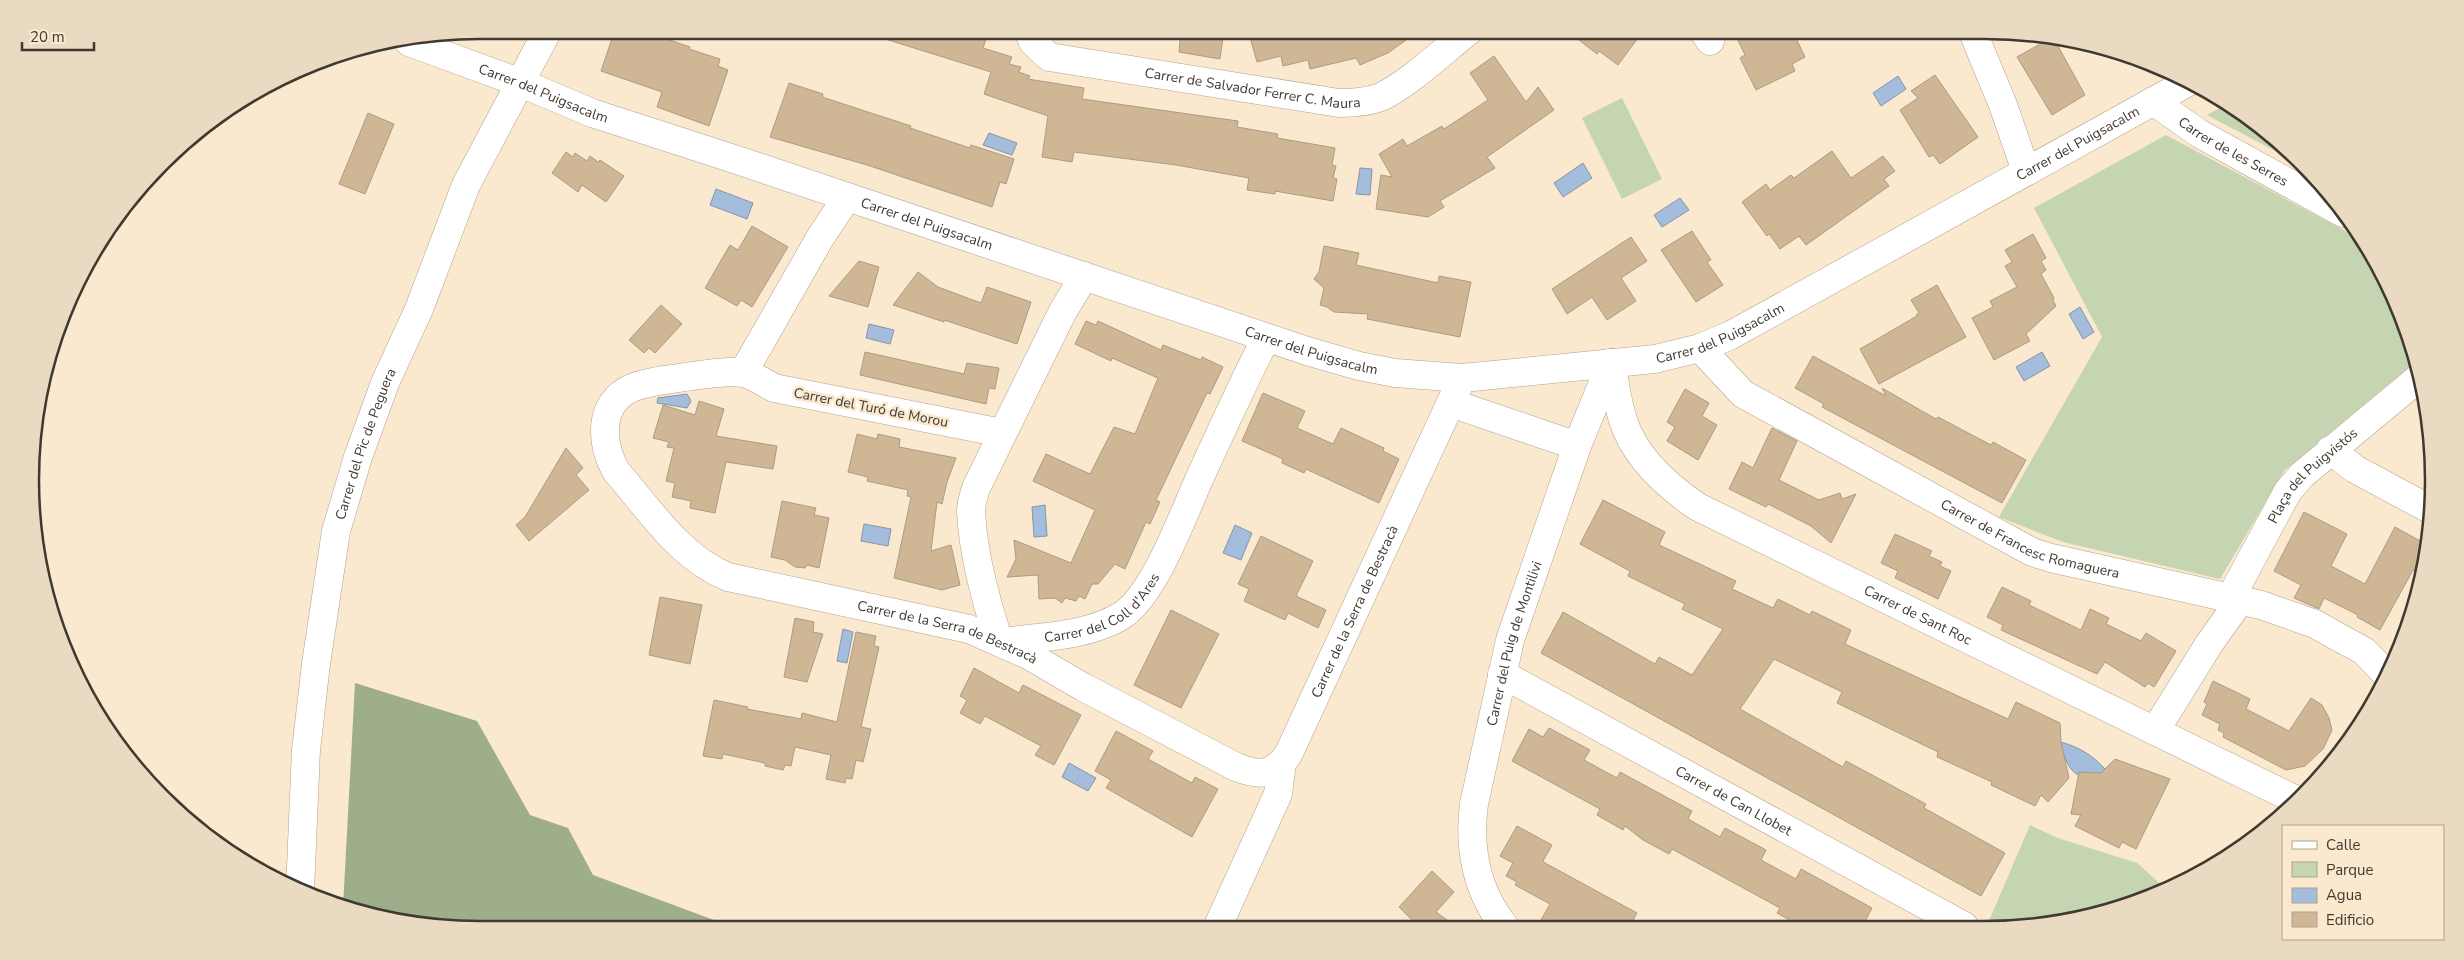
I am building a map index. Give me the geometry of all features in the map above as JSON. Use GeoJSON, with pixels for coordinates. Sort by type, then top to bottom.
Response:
{"type":"FeatureCollection","features":[{"type":"Feature","properties":{"kind":"street","name":"Carrer del Pic de Peguera"},"geometry":{"type":"LineString","coordinates":[[300,883],[306,750],[316,664],[336,532],[358,457],[385,383],[419,309],[466,185],[543,39]]}},
{"type":"Feature","properties":{"kind":"street","name":"Carrer de Salvador Ferrer C. Maura"},"geometry":{"type":"LineString","coordinates":[[1033,39],[1036,45],[1049,57],[1058,59],[1339,104],[1361,102],[1380,97],[1397,87],[1458,39]]}},
{"type":"Feature","properties":{"kind":"street"},"geometry":{"type":"LineString","coordinates":[[1976,39],[2003,105],[2026,171]]}},
{"type":"Feature","properties":{"kind":"street","name":"Carrer del Puigsacalm"},"geometry":{"type":"LineString","coordinates":[[415,44],[521,83],[592,113],[1266,338],[1368,368],[1395,373],[1462,378],[1655,359],[1700,348],[1731,335],[2181,85]]}},
{"type":"Feature","properties":{"kind":"street","name":"Carrer de les Serres"},"geometry":{"type":"LineString","coordinates":[[2153,101],[2200,134],[2329,205]]}},
{"type":"Feature","properties":{"kind":"street"},"geometry":{"type":"LineString","coordinates":[[743,373],[820,238],[847,197]]}},
{"type":"Feature","properties":{"kind":"street"},"geometry":{"type":"LineString","coordinates":[[999,642],[984,594],[971,509],[976,488],[1002,433],[1062,313],[1084,276]]}},
{"type":"Feature","properties":{"kind":"street","name":"Carrer del Coll d'Ares"},"geometry":{"type":"LineString","coordinates":[[999,642],[1076,632],[1108,622],[1131,609],[1154,578],[1245,378],[1266,338]]}},
{"type":"Feature","properties":{"kind":"street","name":"Carrer de Francesc Romaguera"},"geometry":{"type":"LineString","coordinates":[[1700,348],[1743,394],[2032,552],[2051,558],[2236,598],[2315,624],[2364,651],[2382,670]]}},
{"type":"Feature","properties":{"kind":"street","name":"Carrer del Puig de Montilivi"},"geometry":{"type":"LineString","coordinates":[[1501,921],[1485,896],[1474,862],[1470,829],[1510,640],[1576,446],[1611,363]]}},
{"type":"Feature","properties":{"kind":"street","name":"Carrer de Sant Roc"},"geometry":{"type":"LineString","coordinates":[[1611,363],[1623,420],[1634,445],[1659,474],[1698,507],[2290,797]]}},
{"type":"Feature","properties":{"kind":"street","name":"Carrer del Turó de Morou"},"geometry":{"type":"LineString","coordinates":[[743,373],[774,388],[1002,433]]}},
{"type":"Feature","properties":{"kind":"street","name":"Carrer de la Serra de Bestracà"},"geometry":{"type":"LineString","coordinates":[[743,373],[692,376],[631,388],[617,398],[604,422],[606,447],[616,471],[686,551],[712,571],[728,577],[969,629],[1028,655],[1084,687],[1236,767],[1254,774],[1270,771],[1282,763],[1288,755],[1462,378]]}},
{"type":"Feature","properties":{"kind":"street","name":"Plaça del Puigvistós"},"geometry":{"type":"LineString","coordinates":[[2156,731],[2236,598],[2288,491],[2302,475],[2330,450],[2414,382]]}},
{"type":"Feature","properties":{"kind":"street"},"geometry":{"type":"LineString","coordinates":[[1452,403],[1576,446]]}},
{"type":"Feature","properties":{"kind":"street"},"geometry":{"type":"LineString","coordinates":[[2330,450],[2355,469],[2424,506]]}},
{"type":"Feature","properties":{"kind":"street","name":"Carrer de Can Llobet"},"geometry":{"type":"LineString","coordinates":[[1502,674],[1955,921]]}},
{"type":"Feature","properties":{"kind":"street"},"geometry":{"type":"LineString","coordinates":[[1220,921],[1278,794],[1282,763]]}},
{"type":"Feature","properties":{"kind":"green space"},"geometry":{"type":"Polygon","coordinates":[[[1622,98],[1662,179],[1622,199],[1582,118],[1622,98]]]}},
{"type":"Feature","properties":{"kind":"green space"},"geometry":{"type":"Polygon","coordinates":[[[2220,108],[2253,130],[2282,154],[2207,115],[2220,108]]]}},
{"type":"Feature","properties":{"kind":"green space"},"geometry":{"type":"Polygon","coordinates":[[[2166,135],[2350,233],[2380,285],[2402,338],[2410,366],[2284,471],[2220,579],[2063,542],[1999,517],[2102,337],[2034,208],[2166,135]]]}},
{"type":"Feature","properties":{"kind":"green space"},"geometry":{"type":"Polygon","coordinates":[[[355,683],[477,721],[530,815],[568,828],[593,875],[717,921],[451,920],[394,913],[343,900],[355,683]]]}},
{"type":"Feature","properties":{"kind":"green space"},"geometry":{"type":"Polygon","coordinates":[[[2030,825],[2058,838],[2137,863],[2161,884],[2126,898],[2070,913],[1989,921],[2030,825]]]}},
{"type":"Feature","properties":{"kind":"water"},"geometry":{"type":"Polygon","coordinates":[[[1898,76],[1906,89],[1881,106],[1873,93],[1898,76]]]}},
{"type":"Feature","properties":{"kind":"water"},"geometry":{"type":"Polygon","coordinates":[[[989,133],[1017,143],[1012,155],[983,145],[989,133]]]}},
{"type":"Feature","properties":{"kind":"water"},"geometry":{"type":"Polygon","coordinates":[[[1583,163],[1592,178],[1563,197],[1554,183],[1583,163]]]}},
{"type":"Feature","properties":{"kind":"water"},"geometry":{"type":"Polygon","coordinates":[[[1360,168],[1372,169],[1370,195],[1356,194],[1360,168]]]}},
{"type":"Feature","properties":{"kind":"water"},"geometry":{"type":"Polygon","coordinates":[[[716,189],[753,203],[747,219],[710,205],[716,189]]]}},
{"type":"Feature","properties":{"kind":"water"},"geometry":{"type":"Polygon","coordinates":[[[1680,198],[1689,210],[1662,227],[1654,215],[1680,198]]]}},
{"type":"Feature","properties":{"kind":"water"},"geometry":{"type":"Polygon","coordinates":[[[2080,307],[2094,332],[2083,339],[2069,314],[2080,307]]]}},
{"type":"Feature","properties":{"kind":"water"},"geometry":{"type":"Polygon","coordinates":[[[869,324],[894,330],[890,344],[866,338],[869,324]]]}},
{"type":"Feature","properties":{"kind":"water"},"geometry":{"type":"Polygon","coordinates":[[[2042,352],[2050,366],[2024,381],[2016,367],[2042,352]]]}},
{"type":"Feature","properties":{"kind":"water"},"geometry":{"type":"Polygon","coordinates":[[[687,394],[691,401],[687,408],[657,403],[658,398],[687,394]]]}},
{"type":"Feature","properties":{"kind":"water"},"geometry":{"type":"Polygon","coordinates":[[[1045,505],[1047,536],[1034,537],[1032,507],[1045,505]]]}},
{"type":"Feature","properties":{"kind":"water"},"geometry":{"type":"Polygon","coordinates":[[[864,524],[891,529],[888,546],[861,541],[864,524]]]}},
{"type":"Feature","properties":{"kind":"water"},"geometry":{"type":"Polygon","coordinates":[[[1235,525],[1252,533],[1241,560],[1223,553],[1235,525]]]}},
{"type":"Feature","properties":{"kind":"water"},"geometry":{"type":"Polygon","coordinates":[[[843,629],[853,632],[847,663],[837,661],[843,629]]]}},
{"type":"Feature","properties":{"kind":"water"},"geometry":{"type":"Polygon","coordinates":[[[2061,742],[2086,753],[2106,770],[2087,777],[2074,773],[2066,760],[2061,742]]]}},
{"type":"Feature","properties":{"kind":"water"},"geometry":{"type":"Polygon","coordinates":[[[1069,763],[1096,778],[1088,791],[1062,777],[1069,763]]]}},
{"type":"Feature","properties":{"kind":"building"},"geometry":{"type":"Polygon","coordinates":[[[612,39],[666,39],[720,59],[718,66],[728,70],[709,126],[657,107],[662,92],[601,71],[612,39]]]}},
{"type":"Feature","properties":{"kind":"building"},"geometry":{"type":"Polygon","coordinates":[[[885,39],[986,39],[983,48],[1012,57],[1009,64],[1021,67],[1019,72],[1030,76],[1028,79],[1084,88],[1082,99],[1238,121],[1237,127],[1278,134],[1277,138],[1335,148],[1332,165],[1336,166],[1333,178],[1337,179],[1333,201],[1275,191],[1275,194],[1247,190],[1249,178],[1176,165],[1074,152],[1072,162],[1042,157],[1048,116],[984,94],[991,72],[885,39]]]}},
{"type":"Feature","properties":{"kind":"building"},"geometry":{"type":"Polygon","coordinates":[[[1180,39],[1223,39],[1220,59],[1179,52],[1180,39]]]}},
{"type":"Feature","properties":{"kind":"building"},"geometry":{"type":"Polygon","coordinates":[[[1251,39],[1407,39],[1388,53],[1360,65],[1356,58],[1310,69],[1308,60],[1283,66],[1281,56],[1257,62],[1251,39]]]}},
{"type":"Feature","properties":{"kind":"building"},"geometry":{"type":"Polygon","coordinates":[[[1578,39],[1637,39],[1618,65],[1599,51],[1597,54],[1578,39]]]}},
{"type":"Feature","properties":{"kind":"building"},"geometry":{"type":"Polygon","coordinates":[[[1737,39],[1796,39],[1805,57],[1792,64],[1795,71],[1756,90],[1740,58],[1745,55],[1737,39]]]}},
{"type":"Feature","properties":{"kind":"building"},"geometry":{"type":"Polygon","coordinates":[[[2042,43],[2057,45],[2085,95],[2052,115],[2017,57],[2042,43]]]}},
{"type":"Feature","properties":{"kind":"building"},"geometry":{"type":"Polygon","coordinates":[[[1494,56],[1526,102],[1538,87],[1554,110],[1487,157],[1495,168],[1440,201],[1444,207],[1428,217],[1376,209],[1381,175],[1392,177],[1379,154],[1403,139],[1407,146],[1442,126],[1444,129],[1488,100],[1470,73],[1494,56]]]}},
{"type":"Feature","properties":{"kind":"building"},"geometry":{"type":"Polygon","coordinates":[[[1935,75],[1978,137],[1940,164],[1933,155],[1929,157],[1900,110],[1918,98],[1911,91],[1935,75]]]}},
{"type":"Feature","properties":{"kind":"building"},"geometry":{"type":"Polygon","coordinates":[[[789,83],[823,94],[822,97],[911,126],[910,128],[970,148],[971,145],[1014,159],[1006,184],[1000,182],[992,207],[867,165],[770,137],[789,83]]]}},
{"type":"Feature","properties":{"kind":"building"},"geometry":{"type":"Polygon","coordinates":[[[368,113],[394,124],[365,194],[339,184],[368,113]]]}},
{"type":"Feature","properties":{"kind":"building"},"geometry":{"type":"Polygon","coordinates":[[[1832,151],[1851,178],[1883,156],[1895,171],[1884,179],[1889,186],[1806,245],[1799,236],[1780,249],[1769,234],[1767,236],[1742,202],[1766,184],[1770,190],[1791,175],[1794,178],[1832,151]]]}},
{"type":"Feature","properties":{"kind":"building"},"geometry":{"type":"Polygon","coordinates":[[[566,152],[573,157],[575,153],[587,161],[590,156],[598,162],[600,160],[624,176],[606,202],[582,185],[578,192],[552,173],[566,152]]]}},
{"type":"Feature","properties":{"kind":"building"},"geometry":{"type":"Polygon","coordinates":[[[752,226],[788,247],[752,307],[741,300],[737,306],[705,288],[730,245],[738,250],[752,226]]]}},
{"type":"Feature","properties":{"kind":"building"},"geometry":{"type":"Polygon","coordinates":[[[1692,231],[1711,260],[1707,262],[1723,285],[1696,302],[1661,250],[1692,231]]]}},
{"type":"Feature","properties":{"kind":"building"},"geometry":{"type":"Polygon","coordinates":[[[2033,234],[2046,258],[2041,261],[2046,270],[2041,274],[2054,298],[2056,306],[2026,334],[2030,341],[1994,360],[1972,318],[1993,307],[1990,301],[2017,287],[2005,266],[2012,262],[2005,250],[2033,234]]]}},
{"type":"Feature","properties":{"kind":"building"},"geometry":{"type":"Polygon","coordinates":[[[1631,237],[1647,261],[1621,278],[1636,301],[1607,320],[1592,297],[1567,314],[1552,289],[1631,237]]]}},
{"type":"Feature","properties":{"kind":"building"},"geometry":{"type":"Polygon","coordinates":[[[1324,246],[1359,253],[1356,265],[1438,283],[1439,276],[1471,282],[1460,337],[1367,319],[1368,314],[1334,312],[1320,305],[1324,288],[1314,279],[1319,272],[1324,246]]]}},
{"type":"Feature","properties":{"kind":"building"},"geometry":{"type":"Polygon","coordinates":[[[859,261],[879,267],[868,307],[829,296],[859,261]]]}},
{"type":"Feature","properties":{"kind":"building"},"geometry":{"type":"Polygon","coordinates":[[[918,272],[938,287],[981,303],[987,287],[1031,302],[1017,344],[893,305],[918,272]]]}},
{"type":"Feature","properties":{"kind":"building"},"geometry":{"type":"Polygon","coordinates":[[[1937,285],[1966,337],[1879,384],[1860,349],[1917,316],[1919,313],[1911,300],[1937,285]]]}},
{"type":"Feature","properties":{"kind":"building"},"geometry":{"type":"Polygon","coordinates":[[[661,305],[682,324],[655,353],[649,348],[644,353],[629,340],[661,305]]]}},
{"type":"Feature","properties":{"kind":"building"},"geometry":{"type":"Polygon","coordinates":[[[1086,321],[1096,325],[1098,321],[1161,350],[1163,345],[1201,360],[1202,357],[1223,367],[1210,394],[1207,393],[1156,500],[1160,502],[1150,524],[1146,522],[1125,569],[1115,564],[1098,584],[1092,584],[1085,599],[1079,596],[1076,601],[1065,598],[1062,603],[1055,598],[1039,599],[1038,575],[1007,577],[1016,559],[1014,540],[1071,563],[1095,510],[1033,481],[1046,454],[1090,474],[1114,427],[1135,434],[1158,378],[1112,358],[1111,361],[1075,344],[1086,321]]]}},
{"type":"Feature","properties":{"kind":"building"},"geometry":{"type":"Polygon","coordinates":[[[865,352],[964,374],[967,363],[999,368],[995,389],[989,388],[986,404],[860,375],[865,352]]]}},
{"type":"Feature","properties":{"kind":"building"},"geometry":{"type":"Polygon","coordinates":[[[1813,356],[1886,396],[1882,388],[1936,419],[1938,417],[1991,445],[1993,442],[2026,460],[2002,503],[1822,407],[1824,404],[1795,388],[1813,356]]]}},
{"type":"Feature","properties":{"kind":"building"},"geometry":{"type":"Polygon","coordinates":[[[1685,389],[1709,403],[1702,416],[1717,425],[1698,460],[1667,441],[1675,427],[1667,422],[1685,389]]]}},
{"type":"Feature","properties":{"kind":"building"},"geometry":{"type":"Polygon","coordinates":[[[1263,393],[1305,411],[1297,428],[1333,444],[1341,428],[1384,448],[1383,451],[1399,459],[1379,503],[1306,469],[1304,473],[1282,463],[1283,459],[1242,441],[1263,393]]]}},
{"type":"Feature","properties":{"kind":"building"},"geometry":{"type":"Polygon","coordinates":[[[699,401],[724,409],[716,436],[777,446],[773,469],[726,462],[715,513],[690,508],[691,501],[672,497],[675,483],[666,481],[674,448],[667,447],[669,442],[653,438],[663,405],[695,415],[699,401]]]}},
{"type":"Feature","properties":{"kind":"building"},"geometry":{"type":"Polygon","coordinates":[[[1772,428],[1797,441],[1779,480],[1819,500],[1840,493],[1842,499],[1856,494],[1831,543],[1811,526],[1768,504],[1766,507],[1729,489],[1742,462],[1753,468],[1772,428]]]}},
{"type":"Feature","properties":{"kind":"building"},"geometry":{"type":"Polygon","coordinates":[[[857,434],[877,439],[878,434],[900,439],[899,447],[956,458],[947,482],[942,504],[937,502],[931,551],[951,545],[960,585],[942,590],[894,578],[911,497],[907,496],[908,490],[867,481],[868,477],[848,472],[857,434]]]}},
{"type":"Feature","properties":{"kind":"building"},"geometry":{"type":"Polygon","coordinates":[[[566,448],[583,468],[576,475],[589,490],[529,541],[516,525],[525,517],[566,448]]]}},
{"type":"Feature","properties":{"kind":"building"},"geometry":{"type":"Polygon","coordinates":[[[1603,500],[1665,532],[1659,545],[1736,581],[1732,589],[1773,608],[1778,599],[1810,615],[1812,611],[1851,630],[1845,644],[2008,719],[2016,702],[2060,723],[2061,742],[2069,778],[2048,802],[2041,795],[2035,806],[1991,785],[1992,782],[1937,757],[1938,752],[1837,703],[1842,692],[1774,659],[1740,709],[1843,767],[1846,761],[1926,804],[1924,808],[2005,853],[1981,896],[1541,653],[1563,612],[1655,664],[1659,657],[1692,675],[1723,629],[1682,609],[1685,604],[1628,576],[1630,571],[1580,544],[1603,500]]]}},
{"type":"Feature","properties":{"kind":"building"},"geometry":{"type":"Polygon","coordinates":[[[782,501],[816,508],[814,515],[829,518],[819,568],[807,565],[805,568],[795,567],[785,560],[771,557],[782,501]]]}},
{"type":"Feature","properties":{"kind":"building"},"geometry":{"type":"Polygon","coordinates":[[[2304,512],[2347,534],[2331,566],[2365,584],[2395,527],[2421,541],[2416,571],[2413,570],[2380,630],[2357,617],[2358,615],[2324,598],[2319,609],[2294,598],[2301,585],[2274,571],[2304,512]]]}},
{"type":"Feature","properties":{"kind":"building"},"geometry":{"type":"Polygon","coordinates":[[[1895,534],[1932,551],[1929,556],[1942,562],[1940,566],[1951,571],[1938,599],[1895,578],[1898,571],[1881,563],[1895,534]]]}},
{"type":"Feature","properties":{"kind":"building"},"geometry":{"type":"Polygon","coordinates":[[[1261,536],[1313,561],[1296,596],[1326,610],[1318,628],[1288,613],[1285,620],[1244,601],[1249,589],[1238,584],[1261,536]]]}},
{"type":"Feature","properties":{"kind":"building"},"geometry":{"type":"Polygon","coordinates":[[[2002,587],[2031,601],[2029,605],[2081,630],[2090,609],[2109,618],[2106,624],[2141,641],[2146,633],[2176,651],[2154,687],[2148,683],[2145,687],[2105,662],[2097,674],[2001,630],[2003,625],[1987,617],[2002,587]]]}},
{"type":"Feature","properties":{"kind":"building"},"geometry":{"type":"Polygon","coordinates":[[[660,597],[702,605],[690,664],[649,655],[660,597]]]}},
{"type":"Feature","properties":{"kind":"building"},"geometry":{"type":"Polygon","coordinates":[[[1171,610],[1219,634],[1181,708],[1134,685],[1171,610]]]}},
{"type":"Feature","properties":{"kind":"building"},"geometry":{"type":"Polygon","coordinates":[[[795,618],[814,622],[813,632],[823,634],[807,682],[784,677],[795,618]]]}},
{"type":"Feature","properties":{"kind":"building"},"geometry":{"type":"Polygon","coordinates":[[[856,632],[876,636],[874,646],[879,647],[861,727],[871,729],[863,762],[856,760],[852,779],[846,778],[845,783],[826,779],[831,755],[795,747],[791,766],[785,765],[783,770],[765,766],[765,763],[723,754],[722,759],[703,756],[714,700],[748,707],[747,709],[801,719],[802,713],[837,722],[856,632]]]}},
{"type":"Feature","properties":{"kind":"building"},"geometry":{"type":"Polygon","coordinates":[[[974,668],[1019,693],[1023,685],[1081,715],[1054,765],[1035,755],[1041,746],[985,716],[980,724],[960,713],[967,700],[960,696],[974,668]]]}},
{"type":"Feature","properties":{"kind":"building"},"geometry":{"type":"Polygon","coordinates":[[[2213,681],[2250,699],[2246,709],[2289,731],[2311,698],[2322,705],[2329,718],[2332,730],[2323,749],[2305,766],[2286,770],[2223,737],[2224,733],[2218,730],[2220,724],[2202,715],[2207,704],[2204,702],[2213,681]]]}},
{"type":"Feature","properties":{"kind":"building"},"geometry":{"type":"Polygon","coordinates":[[[1549,728],[1590,750],[1584,760],[1617,778],[1620,772],[1692,811],[1688,819],[1720,837],[1725,828],[1766,850],[1761,860],[1796,879],[1801,869],[1872,908],[1865,921],[1791,921],[1777,913],[1780,908],[1672,849],[1669,854],[1643,840],[1625,826],[1623,830],[1597,815],[1600,809],[1512,761],[1529,729],[1543,737],[1549,728]]]}},
{"type":"Feature","properties":{"kind":"building"},"geometry":{"type":"Polygon","coordinates":[[[1116,731],[1153,751],[1148,759],[1192,783],[1195,777],[1218,789],[1192,837],[1106,788],[1111,780],[1095,771],[1116,731]]]}},
{"type":"Feature","properties":{"kind":"building"},"geometry":{"type":"Polygon","coordinates":[[[2115,759],[2170,779],[2136,849],[2122,842],[2119,848],[2075,826],[2081,815],[2071,814],[2079,772],[2101,773],[2115,759]]]}},
{"type":"Feature","properties":{"kind":"building"},"geometry":{"type":"Polygon","coordinates":[[[1517,826],[1552,845],[1543,861],[1545,863],[1637,913],[1632,921],[1543,921],[1541,920],[1550,904],[1515,885],[1517,882],[1506,876],[1513,863],[1500,856],[1517,826]]]}},
{"type":"Feature","properties":{"kind":"building"},"geometry":{"type":"Polygon","coordinates":[[[1432,871],[1454,892],[1436,912],[1448,921],[1413,921],[1399,907],[1432,871]]]}}]}
